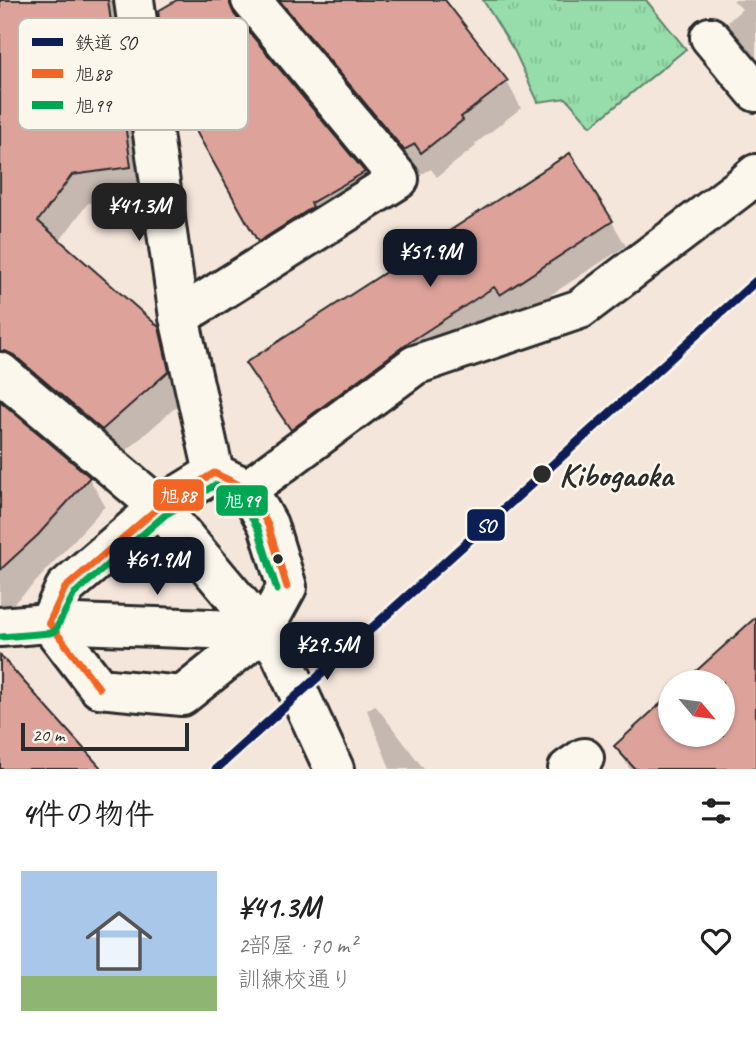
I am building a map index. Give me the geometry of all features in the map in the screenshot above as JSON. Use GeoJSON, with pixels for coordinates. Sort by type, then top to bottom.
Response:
{"type":"FeatureCollection","features":[{"type":"Feature","properties":{"kind":"street"},"geometry":{"type":"LineString","coordinates":[[134,0],[137,18]]}},
{"type":"Feature","properties":{"kind":"street"},"geometry":{"type":"LineString","coordinates":[[179,317],[399,179],[251,0]]}},
{"type":"Feature","properties":{"kind":"street"},"geometry":{"type":"LineString","coordinates":[[710,37],[756,92]]}},
{"type":"Feature","properties":{"kind":"street"},"geometry":{"type":"LineString","coordinates":[[152,130],[179,317],[214,473]]}},
{"type":"Feature","properties":{"kind":"street"},"geometry":{"type":"LineString","coordinates":[[248,489],[415,365],[580,309],[756,174]]}},
{"type":"Feature","properties":{"kind":"street"},"geometry":{"type":"LineString","coordinates":[[0,372],[159,507],[279,650],[334,769]]}},
{"type":"Feature","properties":{"kind":"street"},"geometry":{"type":"LineString","coordinates":[[49,623],[99,688],[182,696],[263,631],[287,587],[268,525],[248,489],[214,473]]}},
{"type":"Feature","properties":{"kind":"street"},"geometry":{"type":"LineString","coordinates":[[49,623],[65,588],[159,507],[214,473]]}},
{"type":"Feature","properties":{"kind":"street"},"geometry":{"type":"LineString","coordinates":[[0,626],[49,623],[263,631]]}},
{"type":"Feature","properties":{"kind":"green space"},"geometry":{"type":"Polygon","coordinates":[[[483,0],[646,0],[686,49],[591,126],[566,98],[538,102],[515,52],[483,0]]]}},
{"type":"Feature","properties":{"kind":"building"},"geometry":{"type":"Polygon","coordinates":[[[0,0],[108,0],[110,18],[18,18],[18,130],[126,130],[131,167],[72,175],[38,221],[159,327],[169,371],[102,430],[14,355],[0,351],[0,0]]]}},
{"type":"Feature","properties":{"kind":"building"},"geometry":{"type":"Polygon","coordinates":[[[177,0],[230,0],[237,18],[159,18],[158,11],[177,0]]]}},
{"type":"Feature","properties":{"kind":"building"},"geometry":{"type":"Polygon","coordinates":[[[279,0],[445,0],[508,81],[461,117],[463,120],[421,153],[415,144],[404,150],[279,0]]]}},
{"type":"Feature","properties":{"kind":"building"},"geometry":{"type":"Polygon","coordinates":[[[248,31],[365,172],[311,203],[313,207],[258,242],[195,130],[248,130],[248,31]]]}},
{"type":"Feature","properties":{"kind":"building"},"geometry":{"type":"Polygon","coordinates":[[[570,153],[613,221],[500,295],[494,287],[405,345],[291,430],[245,363],[570,153]]]}},
{"type":"Feature","properties":{"kind":"building"},"geometry":{"type":"Polygon","coordinates":[[[0,401],[90,477],[38,535],[0,570],[0,401]]]}},
{"type":"Feature","properties":{"kind":"building"},"geometry":{"type":"Polygon","coordinates":[[[756,617],[756,769],[635,769],[614,746],[658,706],[658,747],[735,747],[735,670],[697,670],[756,617]]]}},
{"type":"Feature","properties":{"kind":"building"},"geometry":{"type":"Polygon","coordinates":[[[0,655],[102,769],[0,769],[0,655]]]}},
{"type":"Feature","properties":{"kind":"rail line","name":"SO"},"geometry":{"type":"LineString","coordinates":[[216,769],[756,281]]}},
{"type":"Feature","properties":{"kind":"transit line","name":"旭88"},"geometry":{"type":"LineString","coordinates":[[49,623],[65,588],[159,507],[214,473],[248,489],[268,525],[287,587]]}},
{"type":"Feature","properties":{"kind":"transit line","name":"旭99"},"geometry":{"type":"LineString","coordinates":[[1,637],[55,631],[74,594],[165,515],[215,485],[240,497],[258,529],[277,590]]}},
{"type":"Feature","properties":{"kind":"transit line","name":"旭88"},"geometry":{"type":"LineString","coordinates":[[49,623],[99,688]]}},
{"type":"Feature","properties":{"kind":"place","name":"Kibogaoka"},"geometry":{"type":"Point","coordinates":[542,474]}}]}
